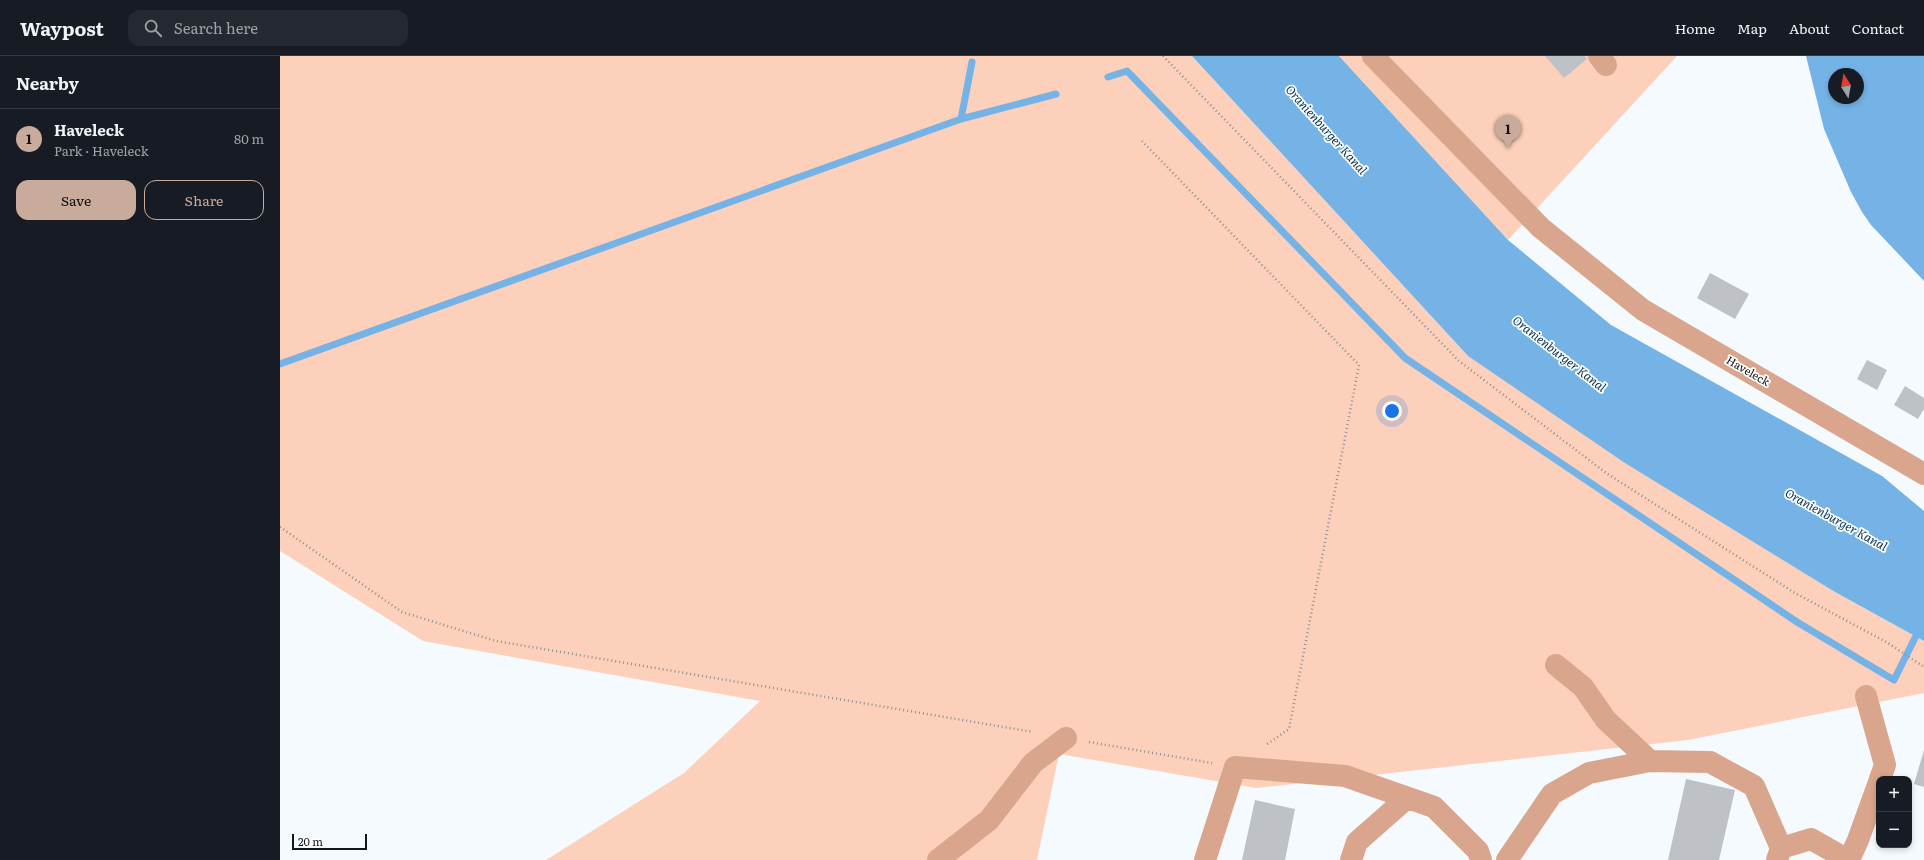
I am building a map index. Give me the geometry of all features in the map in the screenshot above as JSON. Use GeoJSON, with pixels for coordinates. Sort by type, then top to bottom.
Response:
{"type":"FeatureCollection","features":[{"type":"Feature","properties":{"kind":"street","name":"Haveleck"},"geometry":{"type":"LineString","coordinates":[[1373,56],[1540,228],[1642,310],[1924,474]]}},
{"type":"Feature","properties":{"kind":"street"},"geometry":{"type":"LineString","coordinates":[[1556,665],[1583,686],[1606,720],[1650,761]]}},
{"type":"Feature","properties":{"kind":"street"},"geometry":{"type":"LineString","coordinates":[[1866,696],[1885,765],[1881,776]]}},
{"type":"Feature","properties":{"kind":"street"},"geometry":{"type":"LineString","coordinates":[[938,860],[989,820],[1033,763],[1066,738]]}},
{"type":"Feature","properties":{"kind":"street"},"geometry":{"type":"LineString","coordinates":[[1507,860],[1552,794],[1589,773],[1650,761],[1710,762],[1754,786],[1779,854],[1810,839],[1841,856],[1842,860]]}},
{"type":"Feature","properties":{"kind":"street"},"geometry":{"type":"LineString","coordinates":[[1205,860],[1235,767],[1345,776],[1434,807],[1478,851],[1481,860]]}},
{"type":"Feature","properties":{"kind":"street"},"geometry":{"type":"LineString","coordinates":[[1849,860],[1876,791]]}},
{"type":"Feature","properties":{"kind":"street"},"geometry":{"type":"LineString","coordinates":[[1351,860],[1357,842],[1407,798]]}},
{"type":"Feature","properties":{"kind":"path"},"geometry":{"type":"LineString","coordinates":[[1163,56],[1459,361],[1606,473],[1795,593],[1888,643],[1924,667]]}},
{"type":"Feature","properties":{"kind":"path"},"geometry":{"type":"LineString","coordinates":[[1142,141],[1359,365],[1289,729],[1265,746]]}},
{"type":"Feature","properties":{"kind":"path"},"geometry":{"type":"LineString","coordinates":[[280,527],[402,612],[496,641],[1235,767]]}},
{"type":"Feature","properties":{"kind":"shaded area"},"geometry":{"type":"Polygon","coordinates":[[[280,56],[1192,56],[1468,356],[1835,592],[1924,641],[1924,693],[1688,740],[1256,788],[1059,754],[1037,860],[546,860],[684,773],[760,701],[423,641],[280,551],[280,56]]]}},
{"type":"Feature","properties":{"kind":"shaded area"},"geometry":{"type":"Polygon","coordinates":[[[1339,56],[1677,56],[1508,240],[1339,56]]]}},
{"type":"Feature","properties":{"kind":"water","name":"Oranienburger Kanal"},"geometry":{"type":"Polygon","coordinates":[[[1192,56],[1339,56],[1508,240],[1611,325],[1882,476],[1924,511],[1924,641],[1835,592],[1625,463],[1468,356],[1192,56]]]}},
{"type":"Feature","properties":{"kind":"water"},"geometry":{"type":"Polygon","coordinates":[[[1806,56],[1924,56],[1924,281],[1871,225],[1851,192],[1824,129],[1806,56]]]}},
{"type":"Feature","properties":{"kind":"building"},"geometry":{"type":"Polygon","coordinates":[[[1545,56],[1585,56],[1587,59],[1564,78],[1545,56]]]}},
{"type":"Feature","properties":{"kind":"building"},"geometry":{"type":"Polygon","coordinates":[[[1710,273],[1749,294],[1735,319],[1697,298],[1710,273]]]}},
{"type":"Feature","properties":{"kind":"building"},"geometry":{"type":"Polygon","coordinates":[[[1867,360],[1887,370],[1877,390],[1857,379],[1867,360]]]}},
{"type":"Feature","properties":{"kind":"building"},"geometry":{"type":"Polygon","coordinates":[[[1905,386],[1924,398],[1924,409],[1918,419],[1894,405],[1905,386]]]}},
{"type":"Feature","properties":{"kind":"building"},"geometry":{"type":"Polygon","coordinates":[[[1924,750],[1924,787],[1914,784],[1924,750]]]}},
{"type":"Feature","properties":{"kind":"building"},"geometry":{"type":"Polygon","coordinates":[[[1686,779],[1735,790],[1719,860],[1668,860],[1686,779]]]}},
{"type":"Feature","properties":{"kind":"building"},"geometry":{"type":"Polygon","coordinates":[[[1255,800],[1295,809],[1285,860],[1242,860],[1255,800]]]}},
{"type":"Feature","properties":{"kind":"waterway"},"geometry":{"type":"LineString","coordinates":[[961,119],[972,62]]}},
{"type":"Feature","properties":{"kind":"waterway"},"geometry":{"type":"LineString","coordinates":[[1108,77],[1127,71],[1405,358],[1797,622],[1894,680],[1924,620]]}},
{"type":"Feature","properties":{"kind":"waterway"},"geometry":{"type":"LineString","coordinates":[[280,364],[961,119],[1056,94]]}},
{"type":"Feature","properties":{"kind":"place","name":"Haveleck"},"geometry":{"type":"Point","coordinates":[1508,148]}}]}
